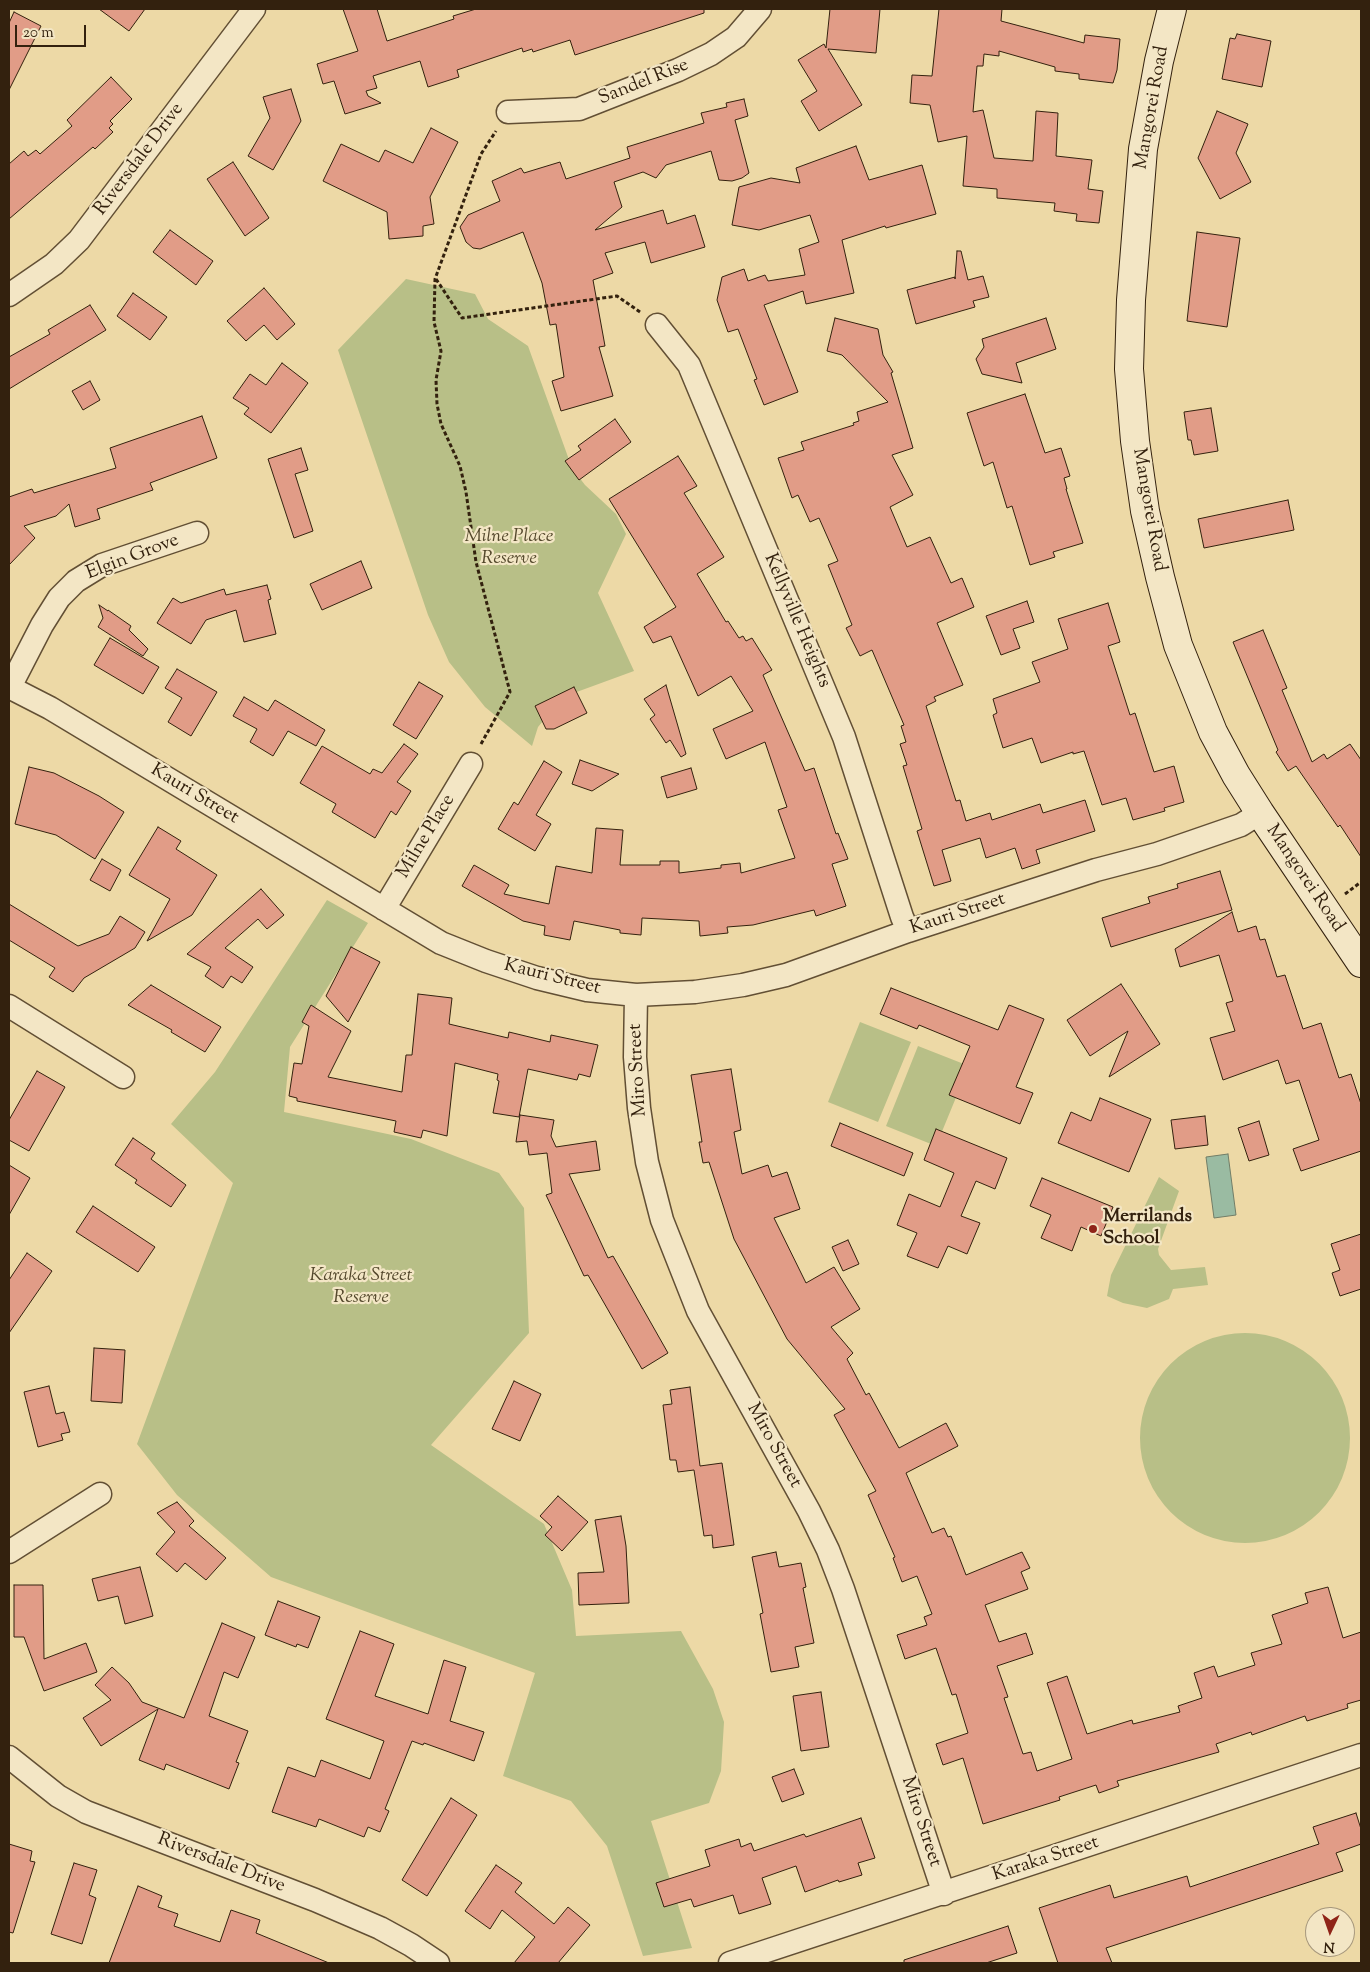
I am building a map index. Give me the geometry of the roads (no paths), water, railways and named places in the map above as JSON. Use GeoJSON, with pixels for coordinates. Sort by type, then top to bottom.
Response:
{"type":"FeatureCollection","features":[{"type":"Feature","properties":{"kind":"main road","name":"Mangorei Road"},"geometry":{"type":"LineString","coordinates":[[1172,9],[1150,104],[1139,193],[1131,300],[1129,369],[1135,441],[1147,520],[1178,645],[1213,732],[1236,775],[1260,813],[1361,963]]}},
{"type":"Feature","properties":{"kind":"street","name":"Riversdale Drive"},"geometry":{"type":"LineString","coordinates":[[9,295],[54,264],[79,240],[254,9]]}},
{"type":"Feature","properties":{"kind":"street","name":"Sandel Rise"},"geometry":{"type":"LineString","coordinates":[[508,112],[579,109],[678,70],[711,54],[736,38],[760,9]]}},
{"type":"Feature","properties":{"kind":"street","name":"Kellyville Heights"},"geometry":{"type":"LineString","coordinates":[[657,325],[689,365],[833,710],[844,737],[908,931]]}},
{"type":"Feature","properties":{"kind":"street","name":"Elgin Grove"},"geometry":{"type":"LineString","coordinates":[[10,687],[42,625],[59,598],[76,580],[102,565],[196,533]]}},
{"type":"Feature","properties":{"kind":"street","name":"Kauri Street"},"geometry":{"type":"LineString","coordinates":[[10,687],[58,713],[442,943],[486,961],[537,978],[587,990],[636,994],[695,992],[743,985],[786,975],[908,931],[1096,870],[1166,851],[1241,825],[1260,813]]}},
{"type":"Feature","properties":{"kind":"street","name":"Milne Place"},"geometry":{"type":"LineString","coordinates":[[384,909],[471,764]]}},
{"type":"Feature","properties":{"kind":"street","name":"Miro Street"},"geometry":{"type":"LineString","coordinates":[[636,994],[635,1057],[639,1108],[647,1162],[662,1220],[698,1311],[809,1511],[828,1550],[843,1589],[944,1894]]}},
{"type":"Feature","properties":{"kind":"street"},"geometry":{"type":"LineString","coordinates":[[9,1006],[123,1077]]}},
{"type":"Feature","properties":{"kind":"street"},"geometry":{"type":"LineString","coordinates":[[9,1552],[100,1494]]}},
{"type":"Feature","properties":{"kind":"street","name":"Karaka Street"},"geometry":{"type":"LineString","coordinates":[[730,1963],[1361,1755]]}},
{"type":"Feature","properties":{"kind":"street","name":"Riversdale Drive"},"geometry":{"type":"LineString","coordinates":[[9,1757],[58,1796],[86,1812],[380,1928],[438,1963]]}},
{"type":"Feature","properties":{"kind":"place","name":"Merrilands School"},"geometry":{"type":"Point","coordinates":[1093,1229]}},
{"type":"Feature","properties":{"kind":"park label","name":"Milne Place Reserve"},"geometry":{"type":"Point","coordinates":[509,549]}},
{"type":"Feature","properties":{"kind":"park label","name":"Karaka Street Reserve"},"geometry":{"type":"Point","coordinates":[361,1288]}}]}
